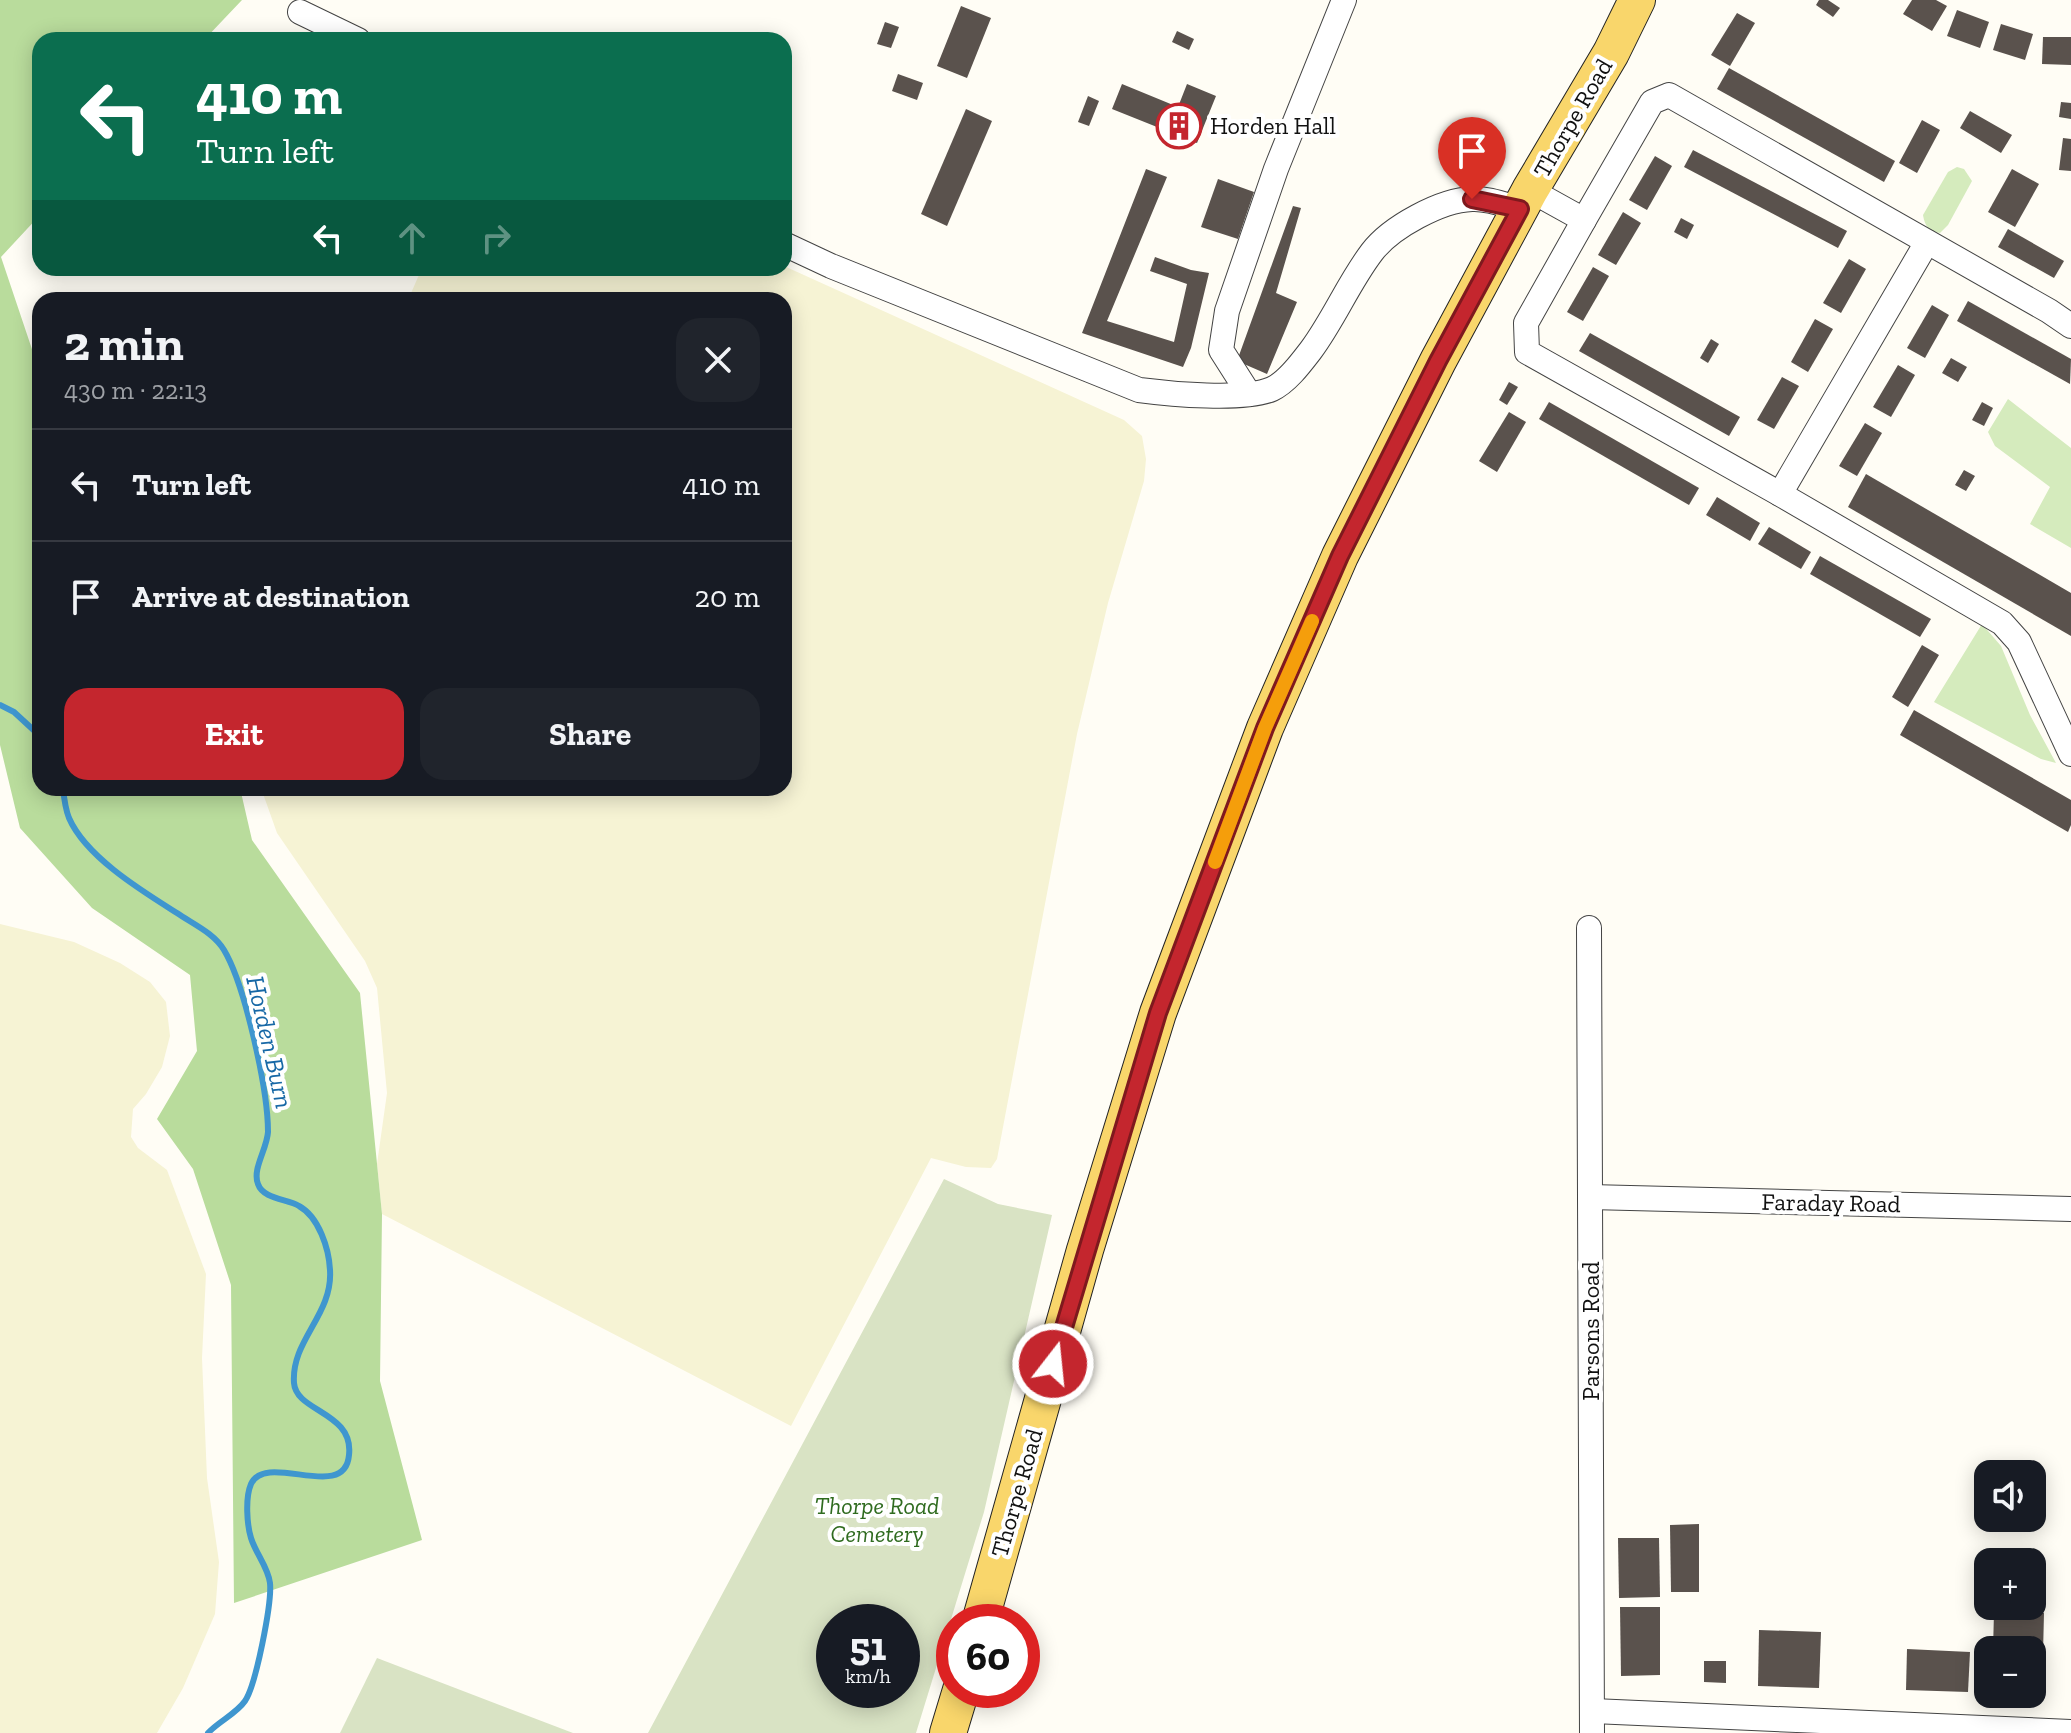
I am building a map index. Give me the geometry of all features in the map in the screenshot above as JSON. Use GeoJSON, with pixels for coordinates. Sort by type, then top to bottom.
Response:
{"type":"FeatureCollection","features":[{"type":"Feature","properties":{"kind":"main road","name":"Thorpe Road"},"geometry":{"type":"LineString","coordinates":[[985,1604],[1085,1250],[1158,1013],[1265,728],[1340,556],[1438,361],[1525,200],[1611,53],[1637,0]]}},
{"type":"Feature","properties":{"kind":"main road"},"geometry":{"type":"LineString","coordinates":[[948,1733],[956,1708]]}},
{"type":"Feature","properties":{"kind":"street"},"geometry":{"type":"LineString","coordinates":[[1249,394],[1221,350],[1227,311],[1276,169],[1344,0]]}},
{"type":"Feature","properties":{"kind":"street"},"geometry":{"type":"LineString","coordinates":[[300,12],[341,32]]}},
{"type":"Feature","properties":{"kind":"street"},"geometry":{"type":"LineString","coordinates":[[2071,326],[1669,95],[1652,102],[1526,323],[1527,352],[2002,623],[2019,642],[2071,754]]}},
{"type":"Feature","properties":{"kind":"street"},"geometry":{"type":"LineString","coordinates":[[792,248],[1139,390],[1167,394],[1249,394],[1273,388],[1300,364],[1323,333],[1373,251],[1397,227],[1431,210],[1472,199],[1525,200],[1584,220]]}},
{"type":"Feature","properties":{"kind":"street"},"geometry":{"type":"LineString","coordinates":[[1780,494],[1927,242]]}},
{"type":"Feature","properties":{"kind":"street","name":"Parsons Road"},"geometry":{"type":"LineString","coordinates":[[1589,928],[1592,1722]]}},
{"type":"Feature","properties":{"kind":"street","name":"Faraday Road"},"geometry":{"type":"LineString","coordinates":[[1590,1197],[2071,1209]]}},
{"type":"Feature","properties":{"kind":"street"},"geometry":{"type":"LineString","coordinates":[[1592,1722],[2071,1732]]}},
{"type":"Feature","properties":{"kind":"shaded area"},"geometry":{"type":"Polygon","coordinates":[[[792,270],[1124,420],[1142,436],[1146,459],[1144,481],[1108,603],[1077,734],[997,1159],[991,1168],[966,1167],[931,1158],[791,1426],[382,1214],[377,1164],[387,1093],[377,988],[365,961],[277,833],[264,796],[792,796],[792,292],[412,292],[418,276],[792,276],[792,270]]]}},
{"type":"Feature","properties":{"kind":"shaded area"},"geometry":{"type":"Polygon","coordinates":[[[0,924],[74,942],[120,963],[150,982],[166,1002],[170,1036],[162,1067],[133,1109],[131,1137],[138,1148],[167,1170],[206,1274],[202,1358],[207,1478],[219,1562],[215,1614],[183,1688],[157,1733],[0,1733],[0,924]]]}},
{"type":"Feature","properties":{"kind":"green space"},"geometry":{"type":"Polygon","coordinates":[[[0,0],[242,0],[212,32],[32,32],[32,224],[1,257],[32,349],[32,796],[242,796],[252,840],[360,993],[382,1214],[380,1381],[422,1540],[234,1603],[231,1285],[193,1169],[157,1119],[197,1051],[190,975],[92,908],[20,828],[0,745],[0,0]]]}},
{"type":"Feature","properties":{"kind":"green space"},"geometry":{"type":"Polygon","coordinates":[[[1957,167],[1964,169],[1972,181],[1948,225],[1940,233],[1933,231],[1926,225],[1923,215],[1948,172],[1957,167]]]}},
{"type":"Feature","properties":{"kind":"green space"},"geometry":{"type":"Polygon","coordinates":[[[2008,399],[2071,448],[2071,548],[2030,524],[2050,487],[1995,446],[1988,432],[2008,399]]]}},
{"type":"Feature","properties":{"kind":"green space"},"geometry":{"type":"Polygon","coordinates":[[[1982,624],[2001,646],[2030,715],[2056,763],[2041,759],[1934,702],[1982,624]]]}},
{"type":"Feature","properties":{"kind":"green space","name":"Thorpe Road Cemetery"},"geometry":{"type":"Polygon","coordinates":[[[944,1179],[998,1204],[1052,1215],[984,1512],[956,1604],[936,1604],[936,1668],[916,1733],[648,1733],[944,1179]]]}},
{"type":"Feature","properties":{"kind":"green space"},"geometry":{"type":"Polygon","coordinates":[[[377,1658],[573,1733],[340,1733],[377,1658]]]}},
{"type":"Feature","properties":{"kind":"building"},"geometry":{"type":"Polygon","coordinates":[[[1819,0],[1828,0],[1840,8],[1833,17],[1816,5],[1819,0]]]}},
{"type":"Feature","properties":{"kind":"building"},"geometry":{"type":"Polygon","coordinates":[[[1912,0],[1936,0],[1947,6],[1932,31],[1903,14],[1912,0]]]}},
{"type":"Feature","properties":{"kind":"building"},"geometry":{"type":"Polygon","coordinates":[[[961,6],[991,18],[967,78],[937,66],[961,6]]]}},
{"type":"Feature","properties":{"kind":"building"},"geometry":{"type":"Polygon","coordinates":[[[1957,10],[1989,22],[1980,48],[1947,36],[1957,10]]]}},
{"type":"Feature","properties":{"kind":"building"},"geometry":{"type":"Polygon","coordinates":[[[1737,13],[1755,23],[1730,66],[1711,55],[1737,13]]]}},
{"type":"Feature","properties":{"kind":"building"},"geometry":{"type":"Polygon","coordinates":[[[885,22],[899,27],[891,48],[877,44],[885,22]]]}},
{"type":"Feature","properties":{"kind":"building"},"geometry":{"type":"Polygon","coordinates":[[[2001,24],[2033,34],[2025,60],[1993,50],[2001,24]]]}},
{"type":"Feature","properties":{"kind":"building"},"geometry":{"type":"Polygon","coordinates":[[[1177,31],[1194,39],[1189,50],[1172,42],[1177,31]]]}},
{"type":"Feature","properties":{"kind":"building"},"geometry":{"type":"Polygon","coordinates":[[[2043,37],[2071,37],[2071,65],[2042,64],[2043,37]]]}},
{"type":"Feature","properties":{"kind":"building"},"geometry":{"type":"Polygon","coordinates":[[[1729,68],[1895,161],[1884,182],[1717,89],[1729,68]]]}},
{"type":"Feature","properties":{"kind":"building"},"geometry":{"type":"Polygon","coordinates":[[[898,74],[923,83],[917,100],[892,91],[898,74]]]}},
{"type":"Feature","properties":{"kind":"building","name":"Horden Hall"},"geometry":{"type":"Polygon","coordinates":[[[1122,84],[1178,107],[1187,84],[1216,96],[1197,143],[1112,109],[1122,84]]]}},
{"type":"Feature","properties":{"kind":"building"},"geometry":{"type":"Polygon","coordinates":[[[1088,96],[1099,101],[1089,126],[1078,122],[1088,96]]]}},
{"type":"Feature","properties":{"kind":"building"},"geometry":{"type":"Polygon","coordinates":[[[2061,102],[2071,103],[2071,119],[2059,117],[2061,102]]]}},
{"type":"Feature","properties":{"kind":"building"},"geometry":{"type":"Polygon","coordinates":[[[966,109],[992,121],[947,226],[921,214],[966,109]]]}},
{"type":"Feature","properties":{"kind":"building"},"geometry":{"type":"Polygon","coordinates":[[[1970,111],[2012,135],[2001,153],[1960,128],[1970,111]]]}},
{"type":"Feature","properties":{"kind":"building"},"geometry":{"type":"Polygon","coordinates":[[[1922,120],[1940,130],[1917,173],[1899,163],[1922,120]]]}},
{"type":"Feature","properties":{"kind":"building"},"geometry":{"type":"Polygon","coordinates":[[[2063,138],[2071,139],[2071,171],[2059,170],[2063,138]]]}},
{"type":"Feature","properties":{"kind":"building"},"geometry":{"type":"Polygon","coordinates":[[[1693,150],[1847,231],[1838,248],[1684,167],[1693,150]]]}},
{"type":"Feature","properties":{"kind":"building"},"geometry":{"type":"Polygon","coordinates":[[[1655,156],[1672,166],[1647,210],[1629,200],[1655,156]]]}},
{"type":"Feature","properties":{"kind":"building"},"geometry":{"type":"Polygon","coordinates":[[[1146,169],[1167,177],[1107,321],[1174,342],[1187,284],[1150,271],[1155,257],[1209,273],[1191,348],[1183,367],[1082,333],[1146,169]]]}},
{"type":"Feature","properties":{"kind":"building"},"geometry":{"type":"Polygon","coordinates":[[[2012,169],[2039,184],[2015,227],[1988,212],[2012,169]]]}},
{"type":"Feature","properties":{"kind":"building"},"geometry":{"type":"Polygon","coordinates":[[[1218,179],[1254,192],[1238,239],[1201,227],[1218,179]]]}},
{"type":"Feature","properties":{"kind":"building"},"geometry":{"type":"Polygon","coordinates":[[[1293,206],[1301,208],[1276,293],[1297,302],[1267,374],[1237,361],[1293,206]]]}},
{"type":"Feature","properties":{"kind":"building"},"geometry":{"type":"Polygon","coordinates":[[[1623,212],[1641,223],[1616,265],[1598,255],[1623,212]]]}},
{"type":"Feature","properties":{"kind":"building"},"geometry":{"type":"Polygon","coordinates":[[[1681,218],[1694,225],[1687,239],[1674,232],[1681,218]]]}},
{"type":"Feature","properties":{"kind":"building"},"geometry":{"type":"Polygon","coordinates":[[[2008,229],[2064,261],[2054,278],[1998,247],[2008,229]]]}},
{"type":"Feature","properties":{"kind":"building"},"geometry":{"type":"Polygon","coordinates":[[[1849,259],[1866,269],[1841,313],[1823,303],[1849,259]]]}},
{"type":"Feature","properties":{"kind":"building"},"geometry":{"type":"Polygon","coordinates":[[[1593,267],[1609,276],[1583,321],[1567,312],[1593,267]]]}},
{"type":"Feature","properties":{"kind":"building"},"geometry":{"type":"Polygon","coordinates":[[[1968,301],[2071,359],[2070,384],[1957,321],[1968,301]]]}},
{"type":"Feature","properties":{"kind":"building"},"geometry":{"type":"Polygon","coordinates":[[[1932,305],[1949,315],[1925,358],[1907,348],[1932,305]]]}},
{"type":"Feature","properties":{"kind":"building"},"geometry":{"type":"Polygon","coordinates":[[[1815,319],[1833,329],[1808,372],[1791,362],[1815,319]]]}},
{"type":"Feature","properties":{"kind":"building"},"geometry":{"type":"Polygon","coordinates":[[[1590,333],[1740,417],[1729,436],[1579,351],[1590,333]]]}},
{"type":"Feature","properties":{"kind":"building"},"geometry":{"type":"Polygon","coordinates":[[[1711,339],[1719,344],[1708,363],[1700,358],[1711,339]]]}},
{"type":"Feature","properties":{"kind":"building"},"geometry":{"type":"Polygon","coordinates":[[[1951,358],[1967,367],[1958,382],[1942,373],[1951,358]]]}},
{"type":"Feature","properties":{"kind":"building"},"geometry":{"type":"Polygon","coordinates":[[[1898,365],[1915,375],[1891,417],[1873,407],[1898,365]]]}},
{"type":"Feature","properties":{"kind":"building"},"geometry":{"type":"Polygon","coordinates":[[[1782,377],[1799,386],[1774,429],[1757,420],[1782,377]]]}},
{"type":"Feature","properties":{"kind":"building"},"geometry":{"type":"Polygon","coordinates":[[[1509,382],[1518,387],[1507,405],[1499,400],[1509,382]]]}},
{"type":"Feature","properties":{"kind":"building"},"geometry":{"type":"Polygon","coordinates":[[[1549,402],[1699,488],[1689,505],[1539,419],[1549,402]]]}},
{"type":"Feature","properties":{"kind":"building"},"geometry":{"type":"Polygon","coordinates":[[[1982,402],[1993,408],[1984,426],[1972,420],[1982,402]]]}},
{"type":"Feature","properties":{"kind":"building"},"geometry":{"type":"Polygon","coordinates":[[[1509,412],[1526,422],[1497,472],[1479,461],[1509,412]]]}},
{"type":"Feature","properties":{"kind":"building"},"geometry":{"type":"Polygon","coordinates":[[[1865,423],[1882,433],[1857,476],[1839,466],[1865,423]]]}},
{"type":"Feature","properties":{"kind":"building"},"geometry":{"type":"Polygon","coordinates":[[[1964,470],[1975,476],[1966,491],[1955,485],[1964,470]]]}},
{"type":"Feature","properties":{"kind":"building"},"geometry":{"type":"Polygon","coordinates":[[[1866,474],[2071,593],[2071,636],[1848,507],[1866,474]]]}},
{"type":"Feature","properties":{"kind":"building"},"geometry":{"type":"Polygon","coordinates":[[[1717,497],[1760,523],[1750,541],[1706,515],[1717,497]]]}},
{"type":"Feature","properties":{"kind":"building"},"geometry":{"type":"Polygon","coordinates":[[[1769,527],[1811,552],[1801,569],[1758,544],[1769,527]]]}},
{"type":"Feature","properties":{"kind":"building"},"geometry":{"type":"Polygon","coordinates":[[[1820,556],[1931,619],[1920,637],[1810,574],[1820,556]]]}},
{"type":"Feature","properties":{"kind":"building"},"geometry":{"type":"Polygon","coordinates":[[[1922,645],[1939,655],[1908,707],[1892,697],[1922,645]]]}},
{"type":"Feature","properties":{"kind":"building"},"geometry":{"type":"Polygon","coordinates":[[[1914,710],[2071,800],[2068,832],[1900,735],[1914,710]]]}},
{"type":"Feature","properties":{"kind":"building"},"geometry":{"type":"Polygon","coordinates":[[[1699,1524],[1699,1592],[1671,1592],[1670,1525],[1699,1524]]]}},
{"type":"Feature","properties":{"kind":"building"},"geometry":{"type":"Polygon","coordinates":[[[1618,1538],[1659,1538],[1660,1597],[1619,1598],[1618,1538]]]}},
{"type":"Feature","properties":{"kind":"building"},"geometry":{"type":"Polygon","coordinates":[[[1620,1607],[1660,1607],[1660,1675],[1621,1676],[1620,1607]]]}},
{"type":"Feature","properties":{"kind":"building"},"geometry":{"type":"Polygon","coordinates":[[[1994,1620],[2044,1620],[2043,1636],[1993,1636],[1994,1620]]]}},
{"type":"Feature","properties":{"kind":"building"},"geometry":{"type":"Polygon","coordinates":[[[1759,1630],[1821,1632],[1819,1688],[1758,1686],[1759,1630]]]}},
{"type":"Feature","properties":{"kind":"building"},"geometry":{"type":"Polygon","coordinates":[[[1907,1649],[1970,1652],[1968,1692],[1906,1690],[1907,1649]]]}},
{"type":"Feature","properties":{"kind":"building"},"geometry":{"type":"Polygon","coordinates":[[[1704,1661],[1726,1661],[1726,1683],[1704,1682],[1704,1661]]]}},
{"type":"Feature","properties":{"kind":"waterway","name":"Horden Burn"},"geometry":{"type":"LineString","coordinates":[[0,705],[14,712],[32,729]]}},
{"type":"Feature","properties":{"kind":"waterway","name":"Horden Burn"},"geometry":{"type":"LineString","coordinates":[[64,796],[69,818],[77,832],[101,859],[132,884],[209,934],[224,950],[240,987],[264,1091],[268,1132],[257,1172],[258,1184],[265,1193],[306,1211],[322,1234],[329,1262],[329,1286],[325,1301],[299,1354],[294,1383],[297,1393],[304,1400],[343,1430],[349,1455],[344,1469],[334,1475],[320,1477],[272,1472],[259,1475],[251,1484],[247,1504],[250,1533],[270,1583],[266,1625],[254,1679],[245,1701],[208,1733]]}},
{"type":"Feature","properties":{"kind":"slow traffic"},"geometry":{"type":"LineString","coordinates":[[1215,862],[1265,728],[1312,621]]}},
{"type":"Feature","properties":{"kind":"place","name":"Horden Hall"},"geometry":{"type":"Point","coordinates":[1179,126]}},
{"type":"Feature","properties":{"kind":"route"},"geometry":{"type":"LineString","coordinates":[[1053,1364],[1158,1013],[1265,728],[1340,556],[1438,361],[1520,209],[1472,199]]}}]}
